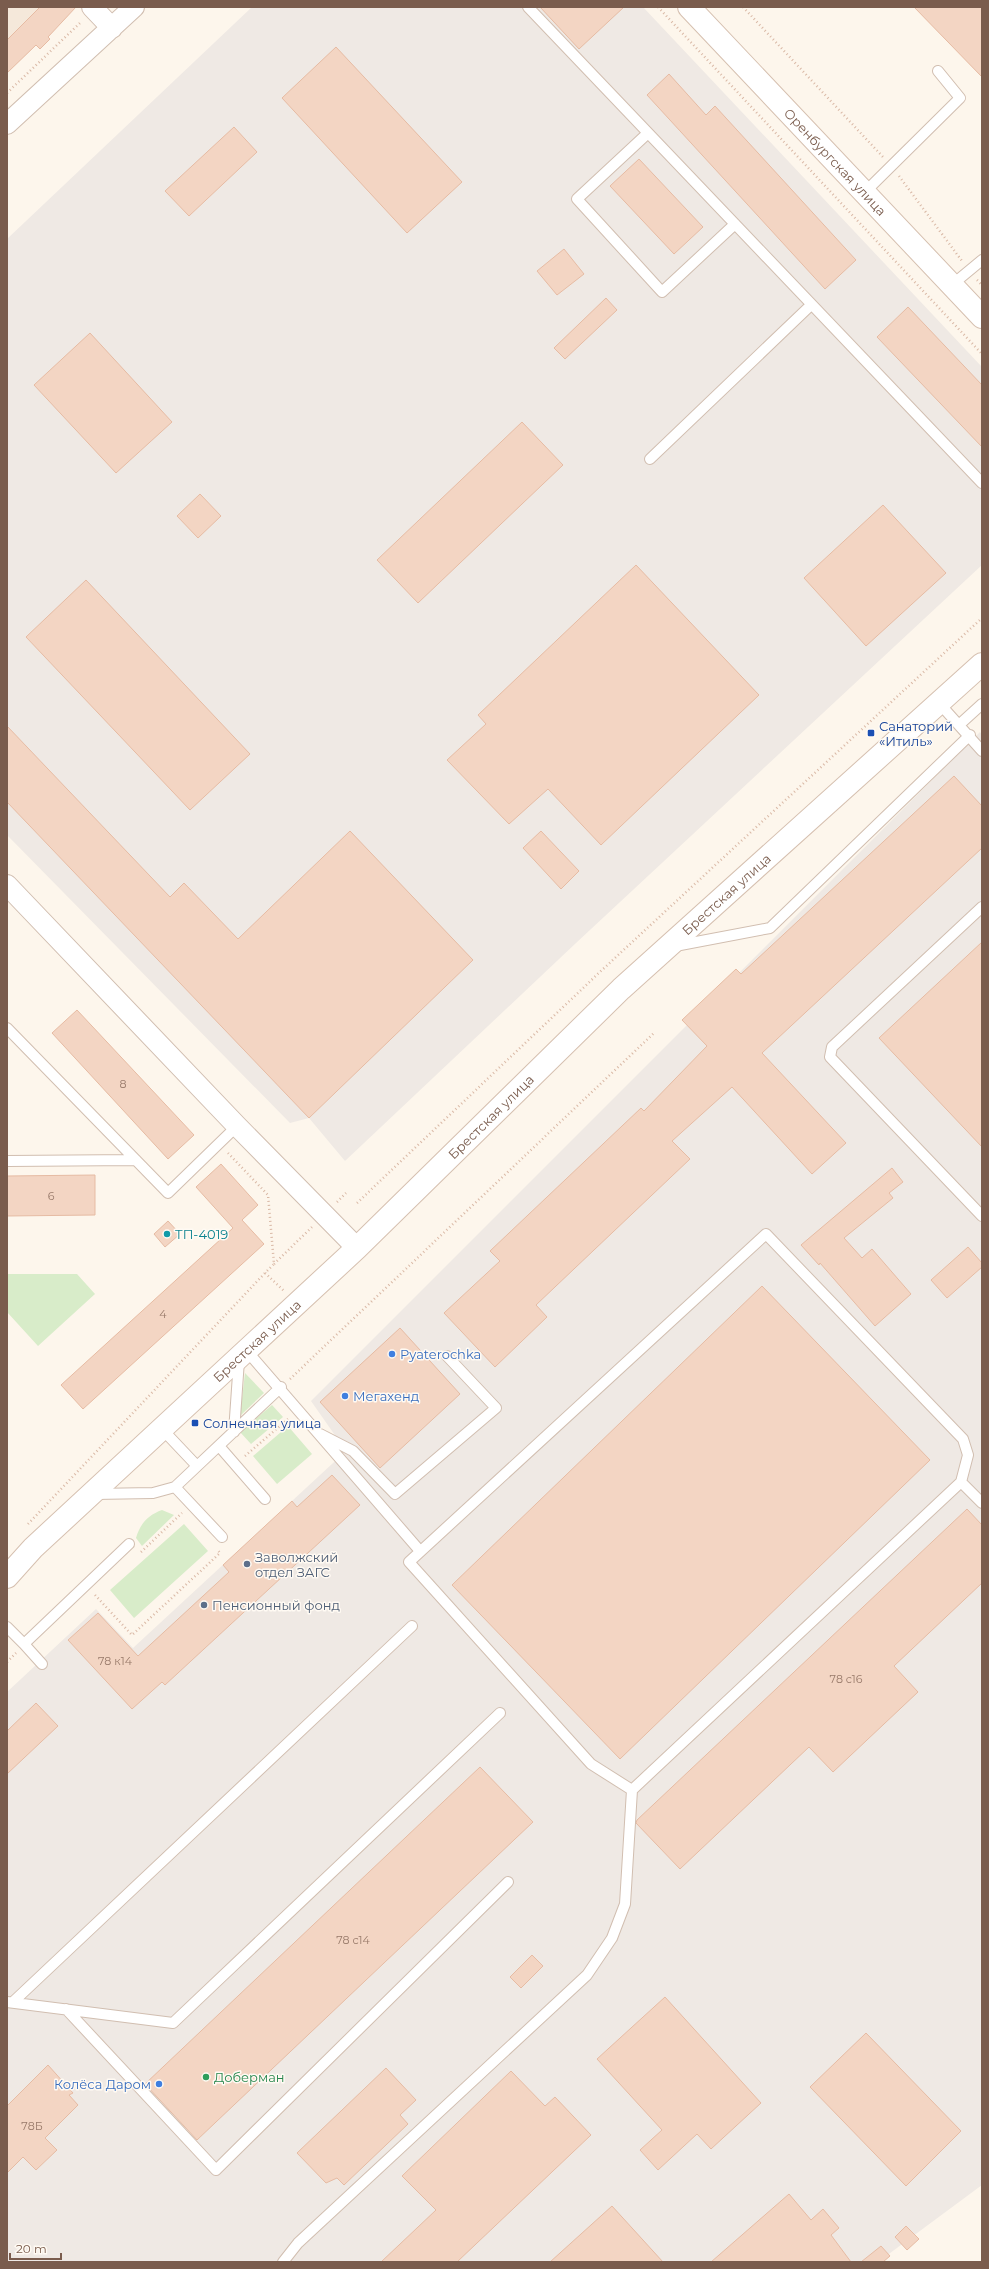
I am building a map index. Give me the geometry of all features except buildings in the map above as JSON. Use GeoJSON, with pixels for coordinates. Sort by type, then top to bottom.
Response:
{"type":"FeatureCollection","features":[{"type":"Feature","properties":{"kind":"street"},"geometry":{"type":"LineString","coordinates":[[7,124],[134,7]]}},
{"type":"Feature","properties":{"kind":"street","name":"Оренбургская улица"},"geometry":{"type":"LineString","coordinates":[[689,7],[982,317]]}},
{"type":"Feature","properties":{"kind":"street"},"geometry":{"type":"LineString","coordinates":[[93,8],[112,28]]}},
{"type":"Feature","properties":{"kind":"street","name":"Брестская улица"},"geometry":{"type":"LineString","coordinates":[[7,1577],[33,1548],[357,1248],[621,989],[982,664]]}},
{"type":"Feature","properties":{"kind":"street"},"geometry":{"type":"LineString","coordinates":[[7,885],[237,1126],[357,1248]]}},
{"type":"Feature","properties":{"kind":"lane"},"geometry":{"type":"LineString","coordinates":[[528,7],[982,483]]}},
{"type":"Feature","properties":{"kind":"lane"},"geometry":{"type":"LineString","coordinates":[[864,193],[960,98],[938,71]]}},
{"type":"Feature","properties":{"kind":"lane"},"geometry":{"type":"LineString","coordinates":[[648,133],[577,199],[662,292],[735,224]]}},
{"type":"Feature","properties":{"kind":"lane"},"geometry":{"type":"LineString","coordinates":[[952,284],[970,272],[982,260]]}},
{"type":"Feature","properties":{"kind":"lane"},"geometry":{"type":"LineString","coordinates":[[650,459],[811,305]]}},
{"type":"Feature","properties":{"kind":"lane"},"geometry":{"type":"LineString","coordinates":[[939,703],[970,735],[982,751]]}},
{"type":"Feature","properties":{"kind":"lane"},"geometry":{"type":"LineString","coordinates":[[960,724],[982,704]]}},
{"type":"Feature","properties":{"kind":"lane"},"geometry":{"type":"LineString","coordinates":[[667,948],[770,928],[970,735]]}},
{"type":"Feature","properties":{"kind":"lane"},"geometry":{"type":"LineString","coordinates":[[982,907],[832,1047],[830,1057],[982,1216]]}},
{"type":"Feature","properties":{"kind":"lane"},"geometry":{"type":"LineString","coordinates":[[7,1028],[168,1193],[237,1126]]}},
{"type":"Feature","properties":{"kind":"lane"},"geometry":{"type":"LineString","coordinates":[[7,1161],[136,1160]]}},
{"type":"Feature","properties":{"kind":"lane"},"geometry":{"type":"LineString","coordinates":[[283,2262],[298,2243],[587,1975],[612,1938],[625,1904],[632,1790],[961,1482],[968,1455],[963,1439],[766,1234],[409,1562],[591,1764],[632,1790]]}},
{"type":"Feature","properties":{"kind":"lane"},"geometry":{"type":"LineString","coordinates":[[243,1354],[281,1387],[420,1551]]}},
{"type":"Feature","properties":{"kind":"lane"},"geometry":{"type":"LineString","coordinates":[[234,1432],[243,1354]]}},
{"type":"Feature","properties":{"kind":"lane"},"geometry":{"type":"LineString","coordinates":[[320,1434],[354,1451],[395,1494],[496,1408],[448,1356]]}},
{"type":"Feature","properties":{"kind":"lane"},"geometry":{"type":"LineString","coordinates":[[92,1494],[153,1493],[175,1487],[281,1387]]}},
{"type":"Feature","properties":{"kind":"lane"},"geometry":{"type":"LineString","coordinates":[[162,1429],[197,1466]]}},
{"type":"Feature","properties":{"kind":"lane"},"geometry":{"type":"LineString","coordinates":[[219,1446],[265,1499]]}},
{"type":"Feature","properties":{"kind":"lane"},"geometry":{"type":"LineString","coordinates":[[961,1482],[982,1503]]}},
{"type":"Feature","properties":{"kind":"lane"},"geometry":{"type":"LineString","coordinates":[[175,1487],[222,1537]]}},
{"type":"Feature","properties":{"kind":"lane"},"geometry":{"type":"LineString","coordinates":[[24,1644],[129,1544]]}},
{"type":"Feature","properties":{"kind":"lane"},"geometry":{"type":"LineString","coordinates":[[10,2002],[412,1626]]}},
{"type":"Feature","properties":{"kind":"lane"},"geometry":{"type":"LineString","coordinates":[[7,1627],[42,1664]]}},
{"type":"Feature","properties":{"kind":"lane"},"geometry":{"type":"LineString","coordinates":[[10,2002],[173,2023],[500,1713]]}},
{"type":"Feature","properties":{"kind":"lane"},"geometry":{"type":"LineString","coordinates":[[66,2009],[216,2170],[508,1882]]}},
{"type":"Feature","properties":{"kind":"path"},"geometry":{"type":"LineString","coordinates":[[658,7],[982,354]]}},
{"type":"Feature","properties":{"kind":"path"},"geometry":{"type":"LineString","coordinates":[[743,7],[892,166],[970,272],[982,285]]}},
{"type":"Feature","properties":{"kind":"path"},"geometry":{"type":"LineString","coordinates":[[7,93],[93,8]]}},
{"type":"Feature","properties":{"kind":"path"},"geometry":{"type":"LineString","coordinates":[[357,1203],[602,970],[982,618]]}},
{"type":"Feature","properties":{"kind":"path"},"geometry":{"type":"LineString","coordinates":[[281,1387],[330,1343],[655,1032]]}},
{"type":"Feature","properties":{"kind":"path"},"geometry":{"type":"LineString","coordinates":[[219,1143],[268,1196],[274,1264]]}},
{"type":"Feature","properties":{"kind":"path"},"geometry":{"type":"LineString","coordinates":[[23,1529],[265,1272],[346,1193]]}},
{"type":"Feature","properties":{"kind":"path"},"geometry":{"type":"LineString","coordinates":[[265,1272],[284,1292]]}},
{"type":"Feature","properties":{"kind":"path"},"geometry":{"type":"LineString","coordinates":[[235,1464],[300,1409]]}},
{"type":"Feature","properties":{"kind":"path"},"geometry":{"type":"LineString","coordinates":[[139,1554],[191,1505]]}},
{"type":"Feature","properties":{"kind":"path"},"geometry":{"type":"LineString","coordinates":[[183,1513],[188,1518]]}},
{"type":"Feature","properties":{"kind":"path"},"geometry":{"type":"LineString","coordinates":[[100,1590],[95,1596],[132,1636],[220,1553],[215,1547]]}},
{"type":"Feature","properties":{"kind":"shaded area"},"geometry":{"type":"Polygon","coordinates":[[[7,7],[75,7],[7,73],[7,7]]]}},
{"type":"Feature","properties":{"kind":"shaded area"},"geometry":{"type":"Polygon","coordinates":[[[252,7],[643,7],[982,367],[982,565],[576,943],[345,1161],[309,1118],[290,1123],[7,835],[7,239],[252,7]]]}},
{"type":"Feature","properties":{"kind":"shaded area"},"geometry":{"type":"Polygon","coordinates":[[[980,732],[982,735],[982,2185],[878,2262],[7,2262],[7,1692],[96,1609],[133,1648],[346,1451],[311,1401],[980,732]]]}},
{"type":"Feature","properties":{"kind":"green space"},"geometry":{"type":"Polygon","coordinates":[[[8,1274],[77,1274],[95,1294],[38,1346],[7,1312],[8,1274]]]}},
{"type":"Feature","properties":{"kind":"green space"},"geometry":{"type":"Polygon","coordinates":[[[245,1373],[264,1393],[240,1416],[245,1373]]]}},
{"type":"Feature","properties":{"kind":"green space"},"geometry":{"type":"Polygon","coordinates":[[[272,1405],[283,1417],[251,1444],[240,1432],[272,1405]]]}},
{"type":"Feature","properties":{"kind":"green space"},"geometry":{"type":"Polygon","coordinates":[[[288,1426],[312,1454],[277,1484],[253,1456],[288,1426]]]}},
{"type":"Feature","properties":{"kind":"green space"},"geometry":{"type":"Polygon","coordinates":[[[162,1510],[174,1515],[142,1546],[136,1538],[142,1524],[149,1517],[162,1510]]]}},
{"type":"Feature","properties":{"kind":"green space"},"geometry":{"type":"Polygon","coordinates":[[[184,1524],[208,1551],[134,1618],[110,1590],[184,1524]]]}},
{"type":"Feature","properties":{"kind":"place","name":"Санаторий «Итиль»"},"geometry":{"type":"Point","coordinates":[871,733]}},
{"type":"Feature","properties":{"kind":"place","name":"ТП-4019"},"geometry":{"type":"Point","coordinates":[167,1234]}},
{"type":"Feature","properties":{"kind":"place","name":"Pyaterochka"},"geometry":{"type":"Point","coordinates":[392,1354]}},
{"type":"Feature","properties":{"kind":"place","name":"Мегахенд"},"geometry":{"type":"Point","coordinates":[345,1396]}},
{"type":"Feature","properties":{"kind":"place","name":"Солнечная улица"},"geometry":{"type":"Point","coordinates":[195,1423]}},
{"type":"Feature","properties":{"kind":"place","name":"Заволжский отдел ЗАГС"},"geometry":{"type":"Point","coordinates":[247,1564]}},
{"type":"Feature","properties":{"kind":"place","name":"Пенсионный фонд"},"geometry":{"type":"Point","coordinates":[204,1605]}},
{"type":"Feature","properties":{"kind":"place","name":"Доберман"},"geometry":{"type":"Point","coordinates":[206,2077]}},
{"type":"Feature","properties":{"kind":"place","name":"Колёса Даром"},"geometry":{"type":"Point","coordinates":[159,2084]}}]}
